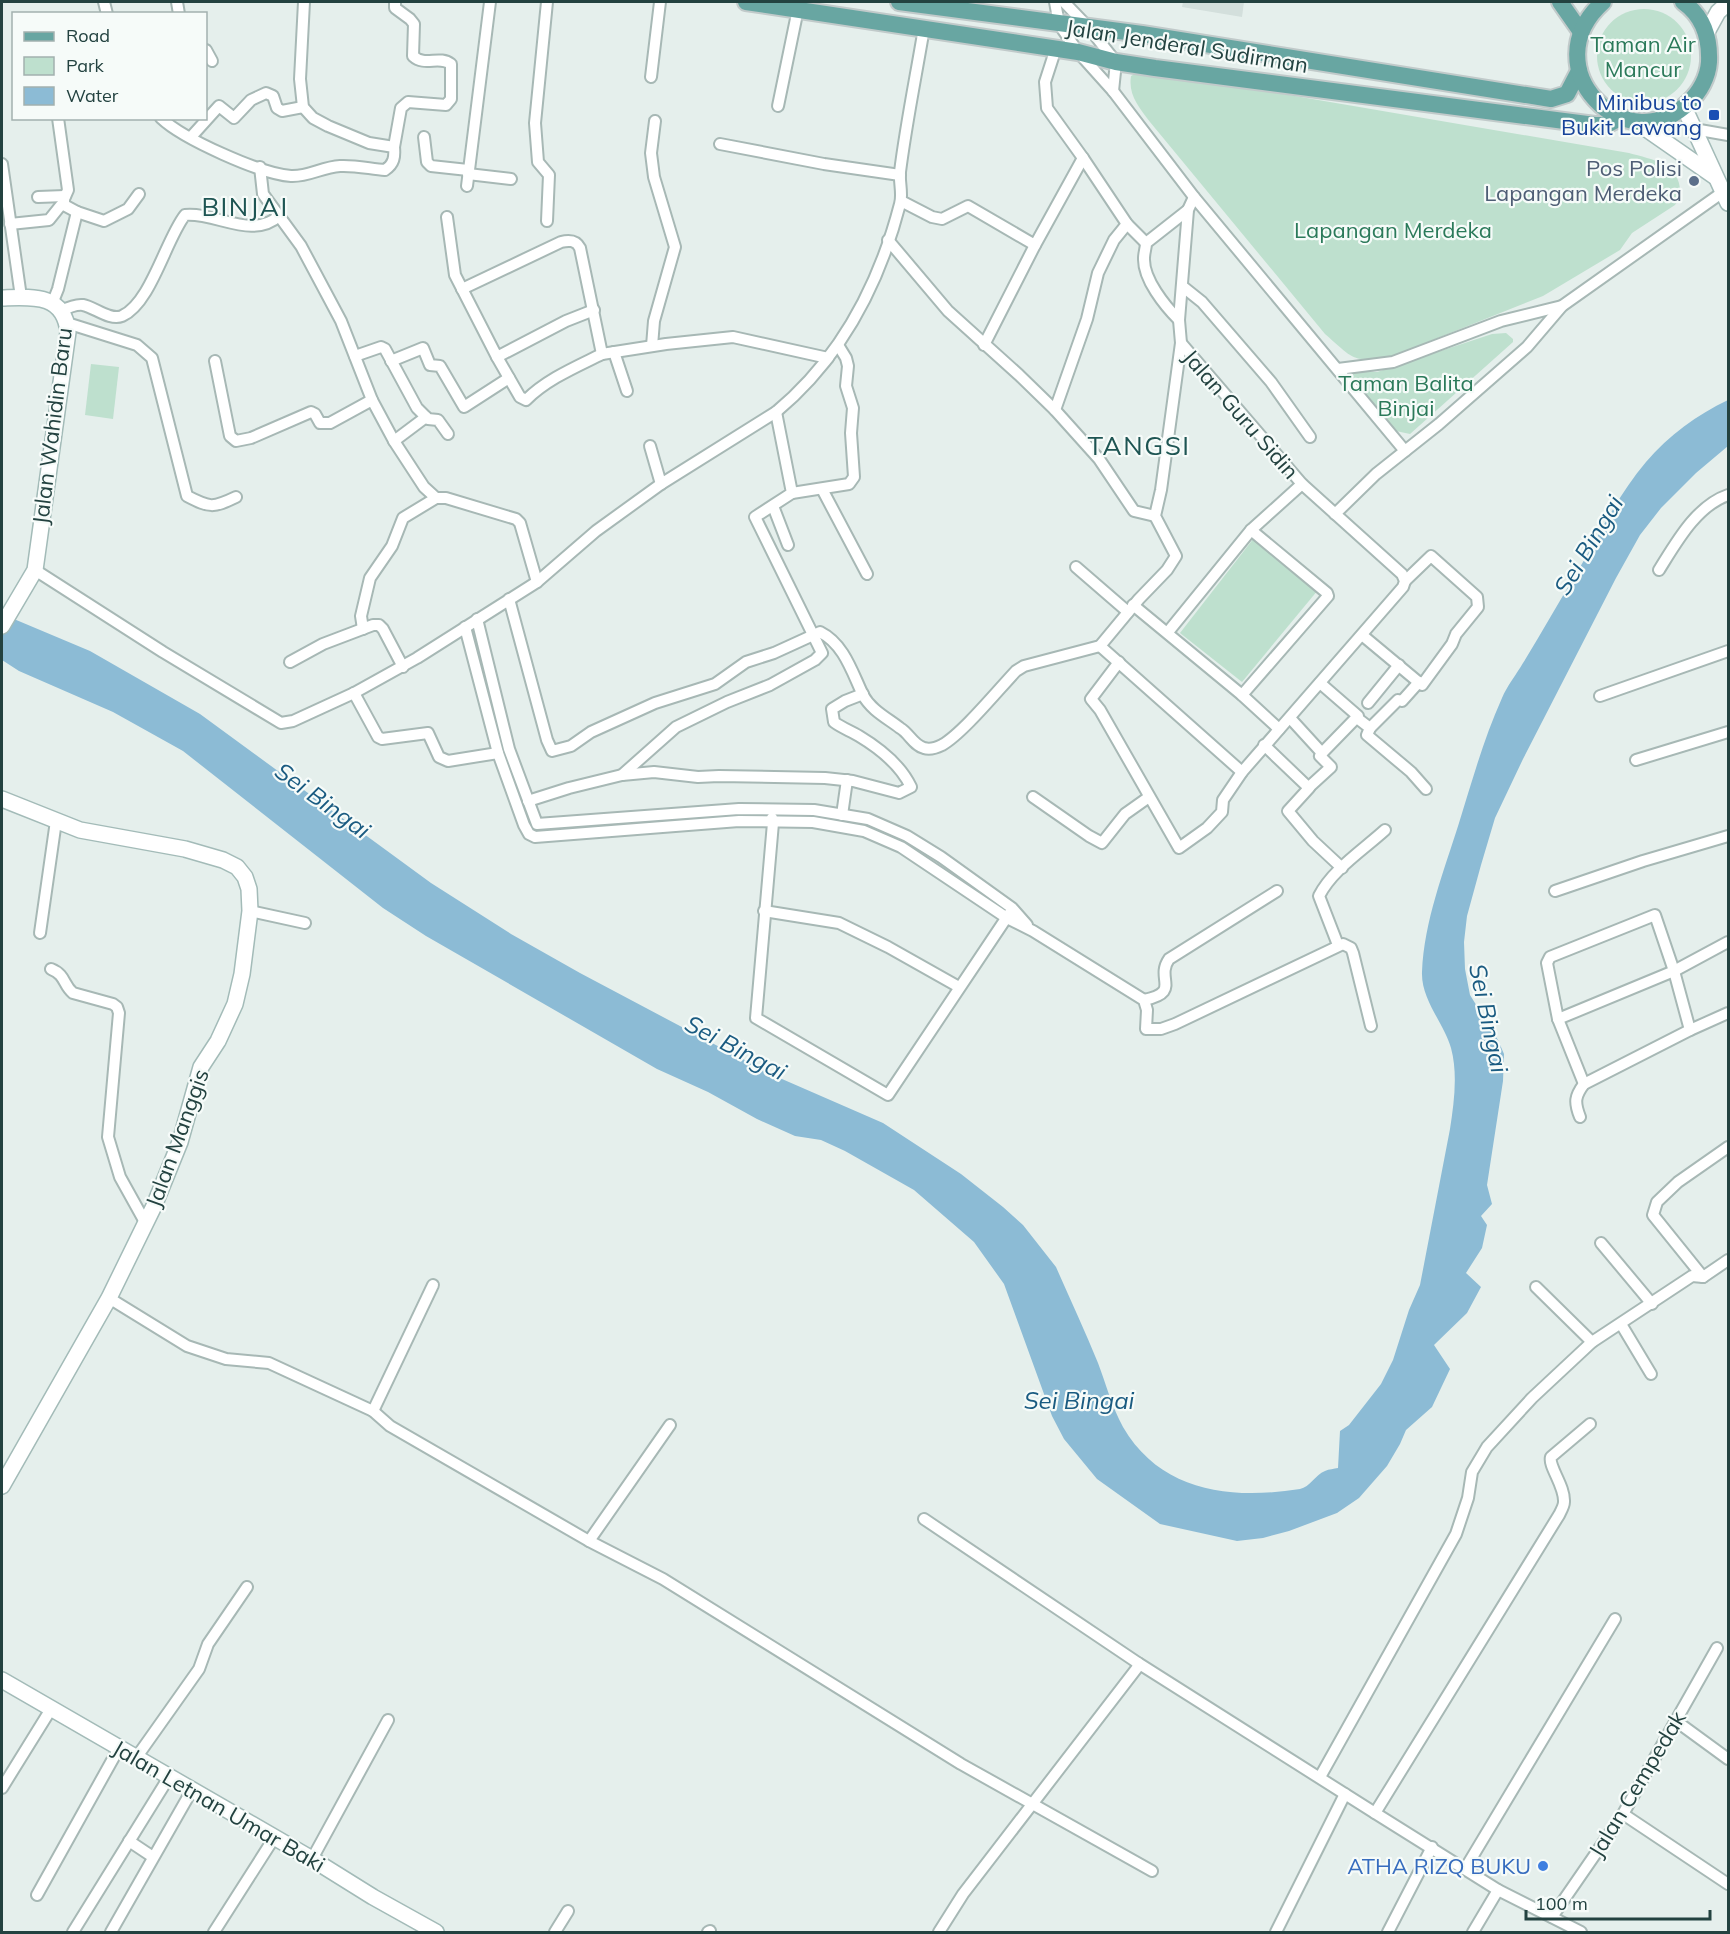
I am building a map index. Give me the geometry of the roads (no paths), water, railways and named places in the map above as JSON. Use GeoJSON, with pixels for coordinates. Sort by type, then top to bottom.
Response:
{"type":"FeatureCollection","features":[{"type":"Feature","properties":{"kind":"main road","name":"Jalan Jenderal Sudirman"},"geometry":{"type":"LineString","coordinates":[[746,2],[1078,51],[1116,62],[1595,125],[1606,125],[1628,119],[1661,119],[1684,108]]}},
{"type":"Feature","properties":{"kind":"main road","name":"Jalan Jenderal Sudirman"},"geometry":{"type":"LineString","coordinates":[[899,2],[1251,51],[1551,99],[1567,94],[1579,71]]}},
{"type":"Feature","properties":{"kind":"main road"},"geometry":{"type":"LineString","coordinates":[[1560,2],[1581,32]]}},
{"type":"Feature","properties":{"kind":"main road"},"geometry":{"type":"LineString","coordinates":[[1603,2],[1586,20],[1581,32],[1577,46],[1579,71],[1590,94],[1606,110],[1628,119]]}},
{"type":"Feature","properties":{"kind":"main road"},"geometry":{"type":"LineString","coordinates":[[1683,2],[1695,13],[1707,32],[1709,58],[1704,82],[1696,96],[1684,108]]}},
{"type":"Feature","properties":{"kind":"main road"},"geometry":{"type":"LineString","coordinates":[[1246,80],[1251,51]]}},
{"type":"Feature","properties":{"kind":"street"},"geometry":{"type":"LineString","coordinates":[[304,2],[305,22],[300,79],[303,107],[313,118],[328,126],[369,143],[394,147]]}},
{"type":"Feature","properties":{"kind":"street"},"geometry":{"type":"LineString","coordinates":[[164,120],[213,151],[289,176],[306,175],[342,165],[385,170],[392,164],[395,156],[394,147],[403,105],[408,102],[446,105],[451,99],[451,64],[446,60],[421,62],[413,56],[414,24],[395,8],[395,2]]}},
{"type":"Feature","properties":{"kind":"street"},"geometry":{"type":"LineString","coordinates":[[467,186],[490,2]]}},
{"type":"Feature","properties":{"kind":"street"},"geometry":{"type":"LineString","coordinates":[[547,2],[535,123],[538,162],[549,175],[547,222]]}},
{"type":"Feature","properties":{"kind":"street"},"geometry":{"type":"LineString","coordinates":[[651,76],[660,2]]}},
{"type":"Feature","properties":{"kind":"street"},"geometry":{"type":"LineString","coordinates":[[1055,2],[1059,24],[1078,51],[1113,91],[1194,197],[1405,451]]}},
{"type":"Feature","properties":{"kind":"street"},"geometry":{"type":"LineString","coordinates":[[1064,2],[1089,28],[1116,62],[1113,91]]}},
{"type":"Feature","properties":{"kind":"street"},"geometry":{"type":"LineString","coordinates":[[1707,32],[1722,6]]}},
{"type":"Feature","properties":{"kind":"street"},"geometry":{"type":"LineString","coordinates":[[778,106],[798,9]]}},
{"type":"Feature","properties":{"kind":"street"},"geometry":{"type":"LineString","coordinates":[[2,626],[31,576],[277,721],[290,723],[403,667],[537,582],[596,531],[661,484],[776,412],[791,400],[838,345],[874,282],[901,201],[900,175],[924,28]]}},
{"type":"Feature","properties":{"kind":"street"},"geometry":{"type":"LineString","coordinates":[[1056,48],[1045,82],[1047,108],[1126,224],[1146,243]]}},
{"type":"Feature","properties":{"kind":"street"},"geometry":{"type":"LineString","coordinates":[[207,52],[212,61]]}},
{"type":"Feature","properties":{"kind":"street"},"geometry":{"type":"LineString","coordinates":[[207,119],[219,106],[234,118],[251,100],[266,93],[270,94],[277,108],[282,111],[303,107]]}},
{"type":"Feature","properties":{"kind":"street"},"geometry":{"type":"LineString","coordinates":[[1684,108],[1723,191]]}},
{"type":"Feature","properties":{"kind":"street"},"geometry":{"type":"LineString","coordinates":[[1628,119],[1723,191]]}},
{"type":"Feature","properties":{"kind":"street"},"geometry":{"type":"LineString","coordinates":[[10,224],[49,220],[65,200],[68,190],[58,120]]}},
{"type":"Feature","properties":{"kind":"street"},"geometry":{"type":"LineString","coordinates":[[191,137],[206,120]]}},
{"type":"Feature","properties":{"kind":"street"},"geometry":{"type":"LineString","coordinates":[[651,346],[654,321],[675,247],[653,169],[651,153],[655,121]]}},
{"type":"Feature","properties":{"kind":"street"},"geometry":{"type":"LineString","coordinates":[[1694,129],[1728,135]]}},
{"type":"Feature","properties":{"kind":"street"},"geometry":{"type":"LineString","coordinates":[[424,137],[427,162],[431,166],[511,179]]}},
{"type":"Feature","properties":{"kind":"street"},"geometry":{"type":"LineString","coordinates":[[720,144],[824,164],[900,175]]}},
{"type":"Feature","properties":{"kind":"street"},"geometry":{"type":"LineString","coordinates":[[984,345],[1083,158]]}},
{"type":"Feature","properties":{"kind":"street"},"geometry":{"type":"LineString","coordinates":[[2,164],[21,297]]}},
{"type":"Feature","properties":{"kind":"street"},"geometry":{"type":"LineString","coordinates":[[260,167],[263,194],[301,246],[341,321],[372,400],[394,441],[424,487],[436,498]]}},
{"type":"Feature","properties":{"kind":"street"},"geometry":{"type":"LineString","coordinates":[[1335,514],[1376,474],[1527,347],[1562,306],[1723,191]]}},
{"type":"Feature","properties":{"kind":"street"},"geometry":{"type":"LineString","coordinates":[[38,197],[65,200],[77,212],[104,221],[128,209],[139,194]]}},
{"type":"Feature","properties":{"kind":"street"},"geometry":{"type":"LineString","coordinates":[[509,599],[547,740],[552,751],[571,746],[591,732],[655,703],[715,684],[746,662],[774,653],[820,632],[834,641],[842,652],[868,703],[907,732],[914,742],[923,748],[933,749],[944,744],[1016,670],[1100,646],[1131,608],[1167,570],[1176,556],[1155,516],[1161,490],[1181,343],[1179,320],[1188,210],[1194,197]]}},
{"type":"Feature","properties":{"kind":"street"},"geometry":{"type":"LineString","coordinates":[[901,201],[932,217],[942,219],[968,206],[1035,245]]}},
{"type":"Feature","properties":{"kind":"street"},"geometry":{"type":"LineString","coordinates":[[1179,320],[1164,304],[1150,280],[1143,260],[1146,243],[1188,210]]}},
{"type":"Feature","properties":{"kind":"street"},"geometry":{"type":"LineString","coordinates":[[60,312],[58,289],[77,212]]}},
{"type":"Feature","properties":{"kind":"street"},"geometry":{"type":"LineString","coordinates":[[60,312],[82,305],[115,317],[122,316],[132,309],[148,286],[185,215],[260,226],[270,224],[279,216]]}},
{"type":"Feature","properties":{"kind":"street"},"geometry":{"type":"LineString","coordinates":[[447,217],[455,274],[497,357],[520,397],[526,400],[537,390],[566,372],[602,354],[651,346],[734,337],[828,358]]}},
{"type":"Feature","properties":{"kind":"street"},"geometry":{"type":"LineString","coordinates":[[1055,410],[1087,318],[1098,273],[1114,240],[1126,224]]}},
{"type":"Feature","properties":{"kind":"street"},"geometry":{"type":"LineString","coordinates":[[888,240],[948,311],[1055,410],[1099,459],[1134,511],[1155,516]]}},
{"type":"Feature","properties":{"kind":"street"},"geometry":{"type":"LineString","coordinates":[[462,289],[561,242],[571,241],[578,244],[602,354]]}},
{"type":"Feature","properties":{"kind":"street"},"geometry":{"type":"LineString","coordinates":[[1182,286],[1202,302],[1271,382],[1310,438]]}},
{"type":"Feature","properties":{"kind":"street","name":"Jalan Wahidin Baru"},"geometry":{"type":"LineString","coordinates":[[2,298],[41,298],[60,312],[68,332],[31,576]]}},
{"type":"Feature","properties":{"kind":"street"},"geometry":{"type":"LineString","coordinates":[[1338,369],[1393,362],[1501,321],[1562,306]]}},
{"type":"Feature","properties":{"kind":"street"},"geometry":{"type":"LineString","coordinates":[[497,357],[566,321],[594,310]]}},
{"type":"Feature","properties":{"kind":"street"},"geometry":{"type":"LineString","coordinates":[[60,312],[137,345],[152,358],[188,496],[205,506],[215,507],[236,497]]}},
{"type":"Feature","properties":{"kind":"street","name":"Jalan Guru Sidin"},"geometry":{"type":"LineString","coordinates":[[1181,343],[1302,484],[1402,574],[1405,581]]}},
{"type":"Feature","properties":{"kind":"street"},"geometry":{"type":"LineString","coordinates":[[622,775],[676,727],[727,702],[770,685],[815,660],[822,653],[754,517],[792,493],[849,484],[854,477],[851,433],[853,408],[846,386],[848,366],[838,345]]}},
{"type":"Feature","properties":{"kind":"street"},"geometry":{"type":"LineString","coordinates":[[355,356],[381,347],[385,349],[417,408],[426,417],[438,420],[447,434]]}},
{"type":"Feature","properties":{"kind":"street"},"geometry":{"type":"LineString","coordinates":[[392,361],[423,348],[430,365],[440,366],[464,406],[510,378]]}},
{"type":"Feature","properties":{"kind":"street"},"geometry":{"type":"LineString","coordinates":[[614,352],[627,391]]}},
{"type":"Feature","properties":{"kind":"street"},"geometry":{"type":"LineString","coordinates":[[215,361],[230,436],[236,441],[251,438],[311,412],[315,414],[320,423],[330,423],[372,400]]}},
{"type":"Feature","properties":{"kind":"street"},"geometry":{"type":"LineString","coordinates":[[776,412],[792,493]]}},
{"type":"Feature","properties":{"kind":"street"},"geometry":{"type":"LineString","coordinates":[[394,441],[426,417]]}},
{"type":"Feature","properties":{"kind":"street"},"geometry":{"type":"LineString","coordinates":[[650,446],[661,484]]}},
{"type":"Feature","properties":{"kind":"street"},"geometry":{"type":"LineString","coordinates":[[1168,632],[1251,530],[1302,484]]}},
{"type":"Feature","properties":{"kind":"street"},"geometry":{"type":"LineString","coordinates":[[822,489],[867,574]]}},
{"type":"Feature","properties":{"kind":"street"},"geometry":{"type":"LineString","coordinates":[[1659,570],[1678,539],[1700,513],[1728,495]]}},
{"type":"Feature","properties":{"kind":"street"},"geometry":{"type":"LineString","coordinates":[[363,629],[361,616],[370,578],[392,546],[404,518],[436,498],[446,498],[516,519],[520,523],[537,582]]}},
{"type":"Feature","properties":{"kind":"street"},"geometry":{"type":"LineString","coordinates":[[772,506],[788,545]]}},
{"type":"Feature","properties":{"kind":"street"},"geometry":{"type":"LineString","coordinates":[[1242,695],[1327,600],[1328,596],[1251,530]]}},
{"type":"Feature","properties":{"kind":"street"},"geometry":{"type":"LineString","coordinates":[[1119,662],[1091,699],[1100,710],[1179,848],[1207,828],[1222,812],[1223,800],[1264,745],[1362,635],[1403,587],[1405,581],[1431,556],[1477,597],[1478,607],[1456,634],[1452,644],[1422,685],[1362,635]]}},
{"type":"Feature","properties":{"kind":"street"},"geometry":{"type":"LineString","coordinates":[[1076,567],[1168,632],[1279,729]]}},
{"type":"Feature","properties":{"kind":"street"},"geometry":{"type":"LineString","coordinates":[[477,620],[509,749],[537,824]]}},
{"type":"Feature","properties":{"kind":"street"},"geometry":{"type":"LineString","coordinates":[[290,662],[322,644],[373,625],[379,625],[403,667]]}},
{"type":"Feature","properties":{"kind":"street"},"geometry":{"type":"LineString","coordinates":[[465,627],[498,753],[529,834],[542,837],[739,821],[813,822],[864,831],[909,852],[1010,913]]}},
{"type":"Feature","properties":{"kind":"street"},"geometry":{"type":"LineString","coordinates":[[1100,646],[1242,772]]}},
{"type":"Feature","properties":{"kind":"street"},"geometry":{"type":"LineString","coordinates":[[1599,696],[1728,651]]}},
{"type":"Feature","properties":{"kind":"street"},"geometry":{"type":"LineString","coordinates":[[1368,703],[1399,665]]}},
{"type":"Feature","properties":{"kind":"street"},"geometry":{"type":"LineString","coordinates":[[1419,682],[1402,701],[1398,700],[1370,728],[1367,735],[1411,772],[1426,789]]}},
{"type":"Feature","properties":{"kind":"street"},"geometry":{"type":"LineString","coordinates":[[1320,683],[1370,728]]}},
{"type":"Feature","properties":{"kind":"street"},"geometry":{"type":"LineString","coordinates":[[354,693],[378,737],[382,739],[428,733],[439,757],[448,761],[498,753]]}},
{"type":"Feature","properties":{"kind":"street"},"geometry":{"type":"LineString","coordinates":[[528,801],[622,775],[654,772],[698,777],[740,776],[847,780],[894,793],[911,788],[905,776],[886,756],[834,722],[832,710],[844,700],[863,694]]}},
{"type":"Feature","properties":{"kind":"street"},"geometry":{"type":"LineString","coordinates":[[1290,718],[1322,753]]}},
{"type":"Feature","properties":{"kind":"street"},"geometry":{"type":"LineString","coordinates":[[1342,868],[1313,841],[1288,811],[1330,767],[1320,756],[1322,753],[1358,718]]}},
{"type":"Feature","properties":{"kind":"street"},"geometry":{"type":"LineString","coordinates":[[1636,760],[1728,732]]}},
{"type":"Feature","properties":{"kind":"street"},"geometry":{"type":"LineString","coordinates":[[1264,745],[1308,788]]}},
{"type":"Feature","properties":{"kind":"street"},"geometry":{"type":"LineString","coordinates":[[842,815],[847,780]]}},
{"type":"Feature","properties":{"kind":"street"},"geometry":{"type":"LineString","coordinates":[[1033,797],[1102,843],[1125,814],[1149,797]]}},
{"type":"Feature","properties":{"kind":"street","name":"Jalan Manggis"},"geometry":{"type":"LineString","coordinates":[[2,799],[80,830],[185,849],[223,860],[237,867],[245,877],[249,889],[250,911],[242,974],[235,1004],[218,1041],[201,1067],[180,1142],[154,1206],[109,1298],[2,1486]]}},
{"type":"Feature","properties":{"kind":"street"},"geometry":{"type":"LineString","coordinates":[[529,834],[537,824],[739,809],[813,810],[868,819],[907,836],[941,857],[1033,931],[1144,1000],[1147,1010],[1146,1029],[1161,1029],[1175,1024],[1338,945],[1346,944],[1353,953],[1371,1026]]}},
{"type":"Feature","properties":{"kind":"street"},"geometry":{"type":"LineString","coordinates":[[769,811],[773,823],[756,1018],[888,1095],[1010,913]]}},
{"type":"Feature","properties":{"kind":"street"},"geometry":{"type":"LineString","coordinates":[[40,933],[56,821]]}},
{"type":"Feature","properties":{"kind":"street"},"geometry":{"type":"LineString","coordinates":[[1338,945],[1319,897],[1323,889],[1342,868],[1384,830]]}},
{"type":"Feature","properties":{"kind":"street"},"geometry":{"type":"LineString","coordinates":[[1555,891],[1643,861],[1728,836]]}},
{"type":"Feature","properties":{"kind":"street"},"geometry":{"type":"LineString","coordinates":[[1144,1000],[1161,995],[1167,988],[1165,968],[1169,959],[1278,891]]}},
{"type":"Feature","properties":{"kind":"street"},"geometry":{"type":"LineString","coordinates":[[250,911],[306,923]]}},
{"type":"Feature","properties":{"kind":"street"},"geometry":{"type":"LineString","coordinates":[[764,911],[839,923],[888,947],[959,987]]}},
{"type":"Feature","properties":{"kind":"street"},"geometry":{"type":"LineString","coordinates":[[1584,1084],[1558,1019],[1547,963],[1555,955],[1655,915],[1674,971],[1690,1030]]}},
{"type":"Feature","properties":{"kind":"street"},"geometry":{"type":"LineString","coordinates":[[1558,1019],[1674,971],[1728,942]]}},
{"type":"Feature","properties":{"kind":"street"},"geometry":{"type":"LineString","coordinates":[[51,969],[63,977],[69,990],[73,993],[117,1007],[119,1013],[108,1137],[120,1177],[145,1222]]}},
{"type":"Feature","properties":{"kind":"street"},"geometry":{"type":"LineString","coordinates":[[1580,1117],[1575,1104],[1577,1094],[1584,1084],[1728,1013]]}},
{"type":"Feature","properties":{"kind":"street"},"geometry":{"type":"LineString","coordinates":[[1703,1277],[1653,1215],[1657,1202],[1678,1182],[1728,1147]]}},
{"type":"Feature","properties":{"kind":"street"},"geometry":{"type":"LineString","coordinates":[[1601,1243],[1652,1304]]}},
{"type":"Feature","properties":{"kind":"street"},"geometry":{"type":"LineString","coordinates":[[1320,1777],[1456,1534],[1472,1472],[1487,1447],[1532,1398],[1592,1342],[1692,1276],[1703,1277],[1728,1260]]}},
{"type":"Feature","properties":{"kind":"street"},"geometry":{"type":"LineString","coordinates":[[373,1411],[433,1285]]}},
{"type":"Feature","properties":{"kind":"street"},"geometry":{"type":"LineString","coordinates":[[1536,1287],[1592,1342]]}},
{"type":"Feature","properties":{"kind":"street"},"geometry":{"type":"LineString","coordinates":[[109,1298],[187,1346],[226,1359],[269,1363],[373,1411],[390,1426],[589,1541],[663,1579],[961,1764],[1152,1871]]}},
{"type":"Feature","properties":{"kind":"street"},"geometry":{"type":"LineString","coordinates":[[1621,1324],[1651,1374]]}},
{"type":"Feature","properties":{"kind":"street"},"geometry":{"type":"LineString","coordinates":[[1376,1813],[1559,1515],[1564,1503],[1563,1491],[1550,1460],[1590,1424]]}},
{"type":"Feature","properties":{"kind":"street"},"geometry":{"type":"LineString","coordinates":[[589,1541],[670,1425]]}},
{"type":"Feature","properties":{"kind":"street"},"geometry":{"type":"LineString","coordinates":[[924,1519],[1138,1663],[1345,1794],[1498,1890],[1581,1932]]}},
{"type":"Feature","properties":{"kind":"street"},"geometry":{"type":"LineString","coordinates":[[136,1758],[199,1669],[208,1644],[247,1587]]}},
{"type":"Feature","properties":{"kind":"street"},"geometry":{"type":"LineString","coordinates":[[1465,1869],[1616,1619]]}},
{"type":"Feature","properties":{"kind":"street","name":"Jalan Cempedak"},"geometry":{"type":"LineString","coordinates":[[1552,1917],[1623,1814],[1717,1648]]}},
{"type":"Feature","properties":{"kind":"street"},"geometry":{"type":"LineString","coordinates":[[939,1932],[963,1894],[1138,1663]]}},
{"type":"Feature","properties":{"kind":"street","name":"Jalan Letnan Umar Baki"},"geometry":{"type":"LineString","coordinates":[[2,1680],[312,1858],[434,1932]]}},
{"type":"Feature","properties":{"kind":"street"},"geometry":{"type":"LineString","coordinates":[[2,1788],[51,1709]]}},
{"type":"Feature","properties":{"kind":"street"},"geometry":{"type":"LineString","coordinates":[[312,1858],[388,1720]]}},
{"type":"Feature","properties":{"kind":"street"},"geometry":{"type":"LineString","coordinates":[[1676,1721],[1728,1759]]}},
{"type":"Feature","properties":{"kind":"street"},"geometry":{"type":"LineString","coordinates":[[37,1895],[119,1748]]}},
{"type":"Feature","properties":{"kind":"street"},"geometry":{"type":"LineString","coordinates":[[73,1932],[169,1777]]}},
{"type":"Feature","properties":{"kind":"street"},"geometry":{"type":"LineString","coordinates":[[111,1932],[192,1790]]}},
{"type":"Feature","properties":{"kind":"street"},"geometry":{"type":"LineString","coordinates":[[1276,1932],[1345,1794]]}},
{"type":"Feature","properties":{"kind":"street"},"geometry":{"type":"LineString","coordinates":[[1623,1814],[1728,1884]]}},
{"type":"Feature","properties":{"kind":"street"},"geometry":{"type":"LineString","coordinates":[[214,1932],[274,1838]]}},
{"type":"Feature","properties":{"kind":"street"},"geometry":{"type":"LineString","coordinates":[[129,1841],[153,1857]]}},
{"type":"Feature","properties":{"kind":"street"},"geometry":{"type":"LineString","coordinates":[[1388,1932],[1432,1847]]}},
{"type":"Feature","properties":{"kind":"street"},"geometry":{"type":"LineString","coordinates":[[1473,1932],[1498,1890]]}},
{"type":"Feature","properties":{"kind":"street"},"geometry":{"type":"LineString","coordinates":[[555,1932],[568,1911]]}},
{"type":"Feature","properties":{"kind":"water","name":"Sei Bingai"},"geometry":{"type":"Polygon","coordinates":[[[1728,400],[1728,446],[1696,473],[1661,508],[1640,535],[1523,759],[1495,818],[1481,865],[1467,916],[1464,942],[1465,969],[1470,995],[1504,1054],[1503,1081],[1487,1185],[1492,1204],[1481,1216],[1487,1225],[1482,1248],[1466,1273],[1481,1287],[1467,1313],[1434,1345],[1450,1369],[1432,1407],[1406,1430],[1387,1466],[1359,1498],[1337,1513],[1263,1538],[1237,1541],[1160,1524],[1097,1479],[1064,1439],[1052,1416],[1004,1284],[974,1242],[914,1190],[845,1151],[821,1140],[795,1136],[657,1069],[426,936],[383,908],[183,751],[113,712],[19,671],[2,660],[2,614],[90,651],[200,714],[431,883],[511,934],[580,973],[782,1079],[883,1123],[961,1174],[1023,1225],[1056,1267],[1123,1427],[1139,1449],[1157,1466],[1200,1487],[1224,1491],[1249,1493],[1300,1489],[1307,1486],[1321,1473],[1338,1468],[1340,1431],[1349,1425],[1381,1384],[1393,1360],[1409,1310],[1420,1285],[1450,1129],[1455,1078],[1448,1039],[1425,992],[1422,972],[1424,953],[1436,896],[1496,713],[1506,689],[1617,502],[1636,475],[1674,434],[1705,412],[1728,400]]]}},
{"type":"Feature","properties":{"kind":"place","name":"Minibus to Bukit Lawang"},"geometry":{"type":"Point","coordinates":[1714,115]}},
{"type":"Feature","properties":{"kind":"place","name":"Pos Polisi Lapangan Merdeka"},"geometry":{"type":"Point","coordinates":[1694,181]}},
{"type":"Feature","properties":{"kind":"place","name":"ATHA RIZQ BUKU"},"geometry":{"type":"Point","coordinates":[1543,1866]}},
{"type":"Feature","properties":{"kind":"district","name":"BINJAI"},"geometry":{"type":"Point","coordinates":[245,206]}},
{"type":"Feature","properties":{"kind":"district","name":"TANGSI"},"geometry":{"type":"Point","coordinates":[1139,445]}},
{"type":"Feature","properties":{"kind":"park label","name":"Taman Air Mancur"},"geometry":{"type":"Point","coordinates":[1643,56]}},
{"type":"Feature","properties":{"kind":"park label","name":"Lapangan Merdeka"},"geometry":{"type":"Point","coordinates":[1393,230]}},
{"type":"Feature","properties":{"kind":"park label","name":"Taman Balita Binjai"},"geometry":{"type":"Point","coordinates":[1406,396]}}]}
